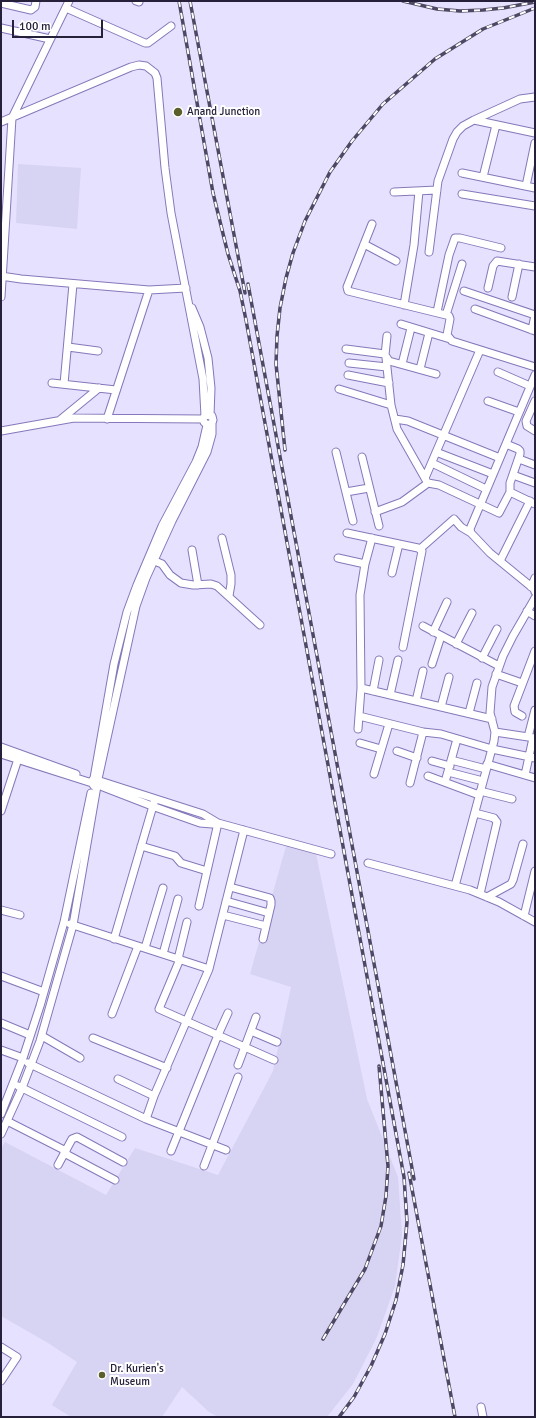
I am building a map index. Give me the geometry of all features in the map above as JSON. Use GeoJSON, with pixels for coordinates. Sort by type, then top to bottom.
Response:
{"type":"FeatureCollection","features":[{"type":"Feature","properties":{"kind":"street"},"geometry":{"type":"LineString","coordinates":[[1,3],[31,10],[35,7],[36,1]]}},
{"type":"Feature","properties":{"kind":"street"},"geometry":{"type":"LineString","coordinates":[[1,297],[12,118],[69,1]]}},
{"type":"Feature","properties":{"kind":"street"},"geometry":{"type":"LineString","coordinates":[[66,8],[145,43],[148,43],[171,26]]}},
{"type":"Feature","properties":{"kind":"street"},"geometry":{"type":"LineString","coordinates":[[1,28],[50,39]]}},
{"type":"Feature","properties":{"kind":"street"},"geometry":{"type":"LineString","coordinates":[[1,122],[131,67],[139,65],[146,66],[155,73],[157,78],[165,168],[171,213],[203,379],[208,420],[202,447],[196,462],[162,526],[151,559],[137,585],[128,612],[114,664],[73,925],[42,1036],[32,1065],[1,1134]]}},
{"type":"Feature","properties":{"kind":"street"},"geometry":{"type":"LineString","coordinates":[[429,252],[440,173],[453,139],[463,126],[474,120],[520,99],[535,97]]}},
{"type":"Feature","properties":{"kind":"street"},"geometry":{"type":"LineString","coordinates":[[474,120],[535,133]]}},
{"type":"Feature","properties":{"kind":"street"},"geometry":{"type":"LineString","coordinates":[[483,177],[496,124]]}},
{"type":"Feature","properties":{"kind":"street"},"geometry":{"type":"LineString","coordinates":[[526,186],[535,143]]}},
{"type":"Feature","properties":{"kind":"street"},"geometry":{"type":"LineString","coordinates":[[462,173],[535,188]]}},
{"type":"Feature","properties":{"kind":"street"},"geometry":{"type":"LineString","coordinates":[[404,306],[414,246],[419,190]]}},
{"type":"Feature","properties":{"kind":"street"},"geometry":{"type":"LineString","coordinates":[[394,192],[437,190]]}},
{"type":"Feature","properties":{"kind":"street"},"geometry":{"type":"LineString","coordinates":[[462,194],[535,206]]}},
{"type":"Feature","properties":{"kind":"street"},"geometry":{"type":"LineString","coordinates":[[372,224],[347,287],[348,291],[449,316],[450,319],[447,335],[450,339]]}},
{"type":"Feature","properties":{"kind":"street"},"geometry":{"type":"LineString","coordinates":[[437,312],[449,255],[455,238],[501,248]]}},
{"type":"Feature","properties":{"kind":"street"},"geometry":{"type":"LineString","coordinates":[[364,244],[396,261]]}},
{"type":"Feature","properties":{"kind":"street"},"geometry":{"type":"LineString","coordinates":[[488,288],[495,262],[500,261],[535,267]]}},
{"type":"Feature","properties":{"kind":"street"},"geometry":{"type":"LineString","coordinates":[[446,315],[462,264]]}},
{"type":"Feature","properties":{"kind":"street"},"geometry":{"type":"LineString","coordinates":[[512,297],[519,264]]}},
{"type":"Feature","properties":{"kind":"street"},"geometry":{"type":"LineString","coordinates":[[2,276],[73,284],[149,290],[186,288]]}},
{"type":"Feature","properties":{"kind":"street"},"geometry":{"type":"LineString","coordinates":[[64,384],[73,284]]}},
{"type":"Feature","properties":{"kind":"street"},"geometry":{"type":"LineString","coordinates":[[107,419],[149,290]]}},
{"type":"Feature","properties":{"kind":"street"},"geometry":{"type":"LineString","coordinates":[[464,292],[535,315],[533,330],[475,309]]}},
{"type":"Feature","properties":{"kind":"street"},"geometry":{"type":"LineString","coordinates":[[401,324],[535,367]]}},
{"type":"Feature","properties":{"kind":"street"},"geometry":{"type":"LineString","coordinates":[[402,364],[411,328]]}},
{"type":"Feature","properties":{"kind":"street"},"geometry":{"type":"LineString","coordinates":[[420,369],[429,333]]}},
{"type":"Feature","properties":{"kind":"street"},"geometry":{"type":"LineString","coordinates":[[387,336],[386,356],[391,405],[397,429],[427,480],[498,512],[510,492],[510,483],[520,459],[520,451],[506,444]]}},
{"type":"Feature","properties":{"kind":"street"},"geometry":{"type":"LineString","coordinates":[[68,347],[98,351]]}},
{"type":"Feature","properties":{"kind":"street"},"geometry":{"type":"LineString","coordinates":[[346,349],[386,356],[389,361],[436,374]]}},
{"type":"Feature","properties":{"kind":"street"},"geometry":{"type":"LineString","coordinates":[[375,512],[402,502],[427,480],[436,452],[480,350]]}},
{"type":"Feature","properties":{"kind":"street"},"geometry":{"type":"LineString","coordinates":[[349,363],[387,367]]}},
{"type":"Feature","properties":{"kind":"street"},"geometry":{"type":"LineString","coordinates":[[498,372],[530,386]]}},
{"type":"Feature","properties":{"kind":"street"},"geometry":{"type":"LineString","coordinates":[[471,533],[471,524],[535,374]]}},
{"type":"Feature","properties":{"kind":"street"},"geometry":{"type":"LineString","coordinates":[[348,375],[389,383]]}},
{"type":"Feature","properties":{"kind":"street"},"geometry":{"type":"LineString","coordinates":[[52,383],[116,390]]}},
{"type":"Feature","properties":{"kind":"street"},"geometry":{"type":"LineString","coordinates":[[60,420],[99,388]]}},
{"type":"Feature","properties":{"kind":"street"},"geometry":{"type":"LineString","coordinates":[[339,389],[391,405]]}},
{"type":"Feature","properties":{"kind":"street"},"geometry":{"type":"LineString","coordinates":[[488,401],[519,412]]}},
{"type":"Feature","properties":{"kind":"street"},"geometry":{"type":"LineString","coordinates":[[535,401],[526,421],[527,426],[535,431]]}},
{"type":"Feature","properties":{"kind":"street"},"geometry":{"type":"LineString","coordinates":[[1,431],[74,418],[208,420]]}},
{"type":"Feature","properties":{"kind":"street"},"geometry":{"type":"LineString","coordinates":[[395,419],[408,421],[500,458]]}},
{"type":"Feature","properties":{"kind":"street"},"geometry":{"type":"LineString","coordinates":[[336,452],[353,521]]}},
{"type":"Feature","properties":{"kind":"street"},"geometry":{"type":"LineString","coordinates":[[436,452],[493,474]]}},
{"type":"Feature","properties":{"kind":"street"},"geometry":{"type":"LineString","coordinates":[[362,457],[378,526]]}},
{"type":"Feature","properties":{"kind":"street"},"geometry":{"type":"LineString","coordinates":[[520,459],[535,465]]}},
{"type":"Feature","properties":{"kind":"street"},"geometry":{"type":"LineString","coordinates":[[432,463],[486,489]]}},
{"type":"Feature","properties":{"kind":"street"},"geometry":{"type":"LineString","coordinates":[[513,475],[535,484]]}},
{"type":"Feature","properties":{"kind":"street"},"geometry":{"type":"LineString","coordinates":[[346,492],[370,488]]}},
{"type":"Feature","properties":{"kind":"street"},"geometry":{"type":"LineString","coordinates":[[500,561],[533,503],[510,492]]}},
{"type":"Feature","properties":{"kind":"street"},"geometry":{"type":"LineString","coordinates":[[420,549],[454,519],[461,527],[471,533],[500,561],[533,589]]}},
{"type":"Feature","properties":{"kind":"street"},"geometry":{"type":"LineString","coordinates":[[347,533],[420,549]]}},
{"type":"Feature","properties":{"kind":"street"},"geometry":{"type":"LineString","coordinates":[[222,538],[231,576],[229,596]]}},
{"type":"Feature","properties":{"kind":"street"},"geometry":{"type":"LineString","coordinates":[[358,729],[361,688],[360,608],[366,564],[372,538]]}},
{"type":"Feature","properties":{"kind":"street"},"geometry":{"type":"LineString","coordinates":[[392,573],[399,544]]}},
{"type":"Feature","properties":{"kind":"street"},"geometry":{"type":"LineString","coordinates":[[402,647],[422,553],[420,549]]}},
{"type":"Feature","properties":{"kind":"street"},"geometry":{"type":"LineString","coordinates":[[192,550],[198,585]]}},
{"type":"Feature","properties":{"kind":"street"},"geometry":{"type":"LineString","coordinates":[[338,558],[366,564]]}},
{"type":"Feature","properties":{"kind":"street"},"geometry":{"type":"LineString","coordinates":[[151,559],[162,564],[170,575],[181,583],[198,585],[212,584],[216,586],[260,625]]}},
{"type":"Feature","properties":{"kind":"street"},"geometry":{"type":"LineString","coordinates":[[533,589],[535,578]]}},
{"type":"Feature","properties":{"kind":"street"},"geometry":{"type":"LineString","coordinates":[[455,886],[492,749],[495,732],[490,701],[492,687],[499,666],[513,636],[535,598]]}},
{"type":"Feature","properties":{"kind":"street"},"geometry":{"type":"LineString","coordinates":[[433,632],[447,602]]}},
{"type":"Feature","properties":{"kind":"street"},"geometry":{"type":"LineString","coordinates":[[528,611],[535,616]]}},
{"type":"Feature","properties":{"kind":"street"},"geometry":{"type":"LineString","coordinates":[[456,644],[472,613]]}},
{"type":"Feature","properties":{"kind":"street"},"geometry":{"type":"LineString","coordinates":[[423,626],[499,666]]}},
{"type":"Feature","properties":{"kind":"street"},"geometry":{"type":"LineString","coordinates":[[482,658],[497,629]]}},
{"type":"Feature","properties":{"kind":"street"},"geometry":{"type":"LineString","coordinates":[[432,664],[441,636]]}},
{"type":"Feature","properties":{"kind":"street"},"geometry":{"type":"LineString","coordinates":[[522,716],[515,712],[514,706],[522,683],[532,669],[535,651]]}},
{"type":"Feature","properties":{"kind":"street"},"geometry":{"type":"LineString","coordinates":[[373,691],[379,660]]}},
{"type":"Feature","properties":{"kind":"street"},"geometry":{"type":"LineString","coordinates":[[390,695],[398,660]]}},
{"type":"Feature","properties":{"kind":"street"},"geometry":{"type":"LineString","coordinates":[[416,701],[423,671]]}},
{"type":"Feature","properties":{"kind":"street"},"geometry":{"type":"LineString","coordinates":[[496,674],[522,683]]}},
{"type":"Feature","properties":{"kind":"street"},"geometry":{"type":"LineString","coordinates":[[441,707],[449,677]]}},
{"type":"Feature","properties":{"kind":"street"},"geometry":{"type":"LineString","coordinates":[[469,713],[477,683]]}},
{"type":"Feature","properties":{"kind":"street"},"geometry":{"type":"LineString","coordinates":[[361,688],[492,719]]}},
{"type":"Feature","properties":{"kind":"street"},"geometry":{"type":"LineString","coordinates":[[525,775],[532,757],[532,738],[535,710]]}},
{"type":"Feature","properties":{"kind":"street"},"geometry":{"type":"LineString","coordinates":[[359,716],[423,732],[438,733],[492,749],[532,757]]}},
{"type":"Feature","properties":{"kind":"street"},"geometry":{"type":"LineString","coordinates":[[374,774],[389,724]]}},
{"type":"Feature","properties":{"kind":"street"},"geometry":{"type":"LineString","coordinates":[[410,783],[423,732]]}},
{"type":"Feature","properties":{"kind":"street"},"geometry":{"type":"LineString","coordinates":[[495,732],[532,738]]}},
{"type":"Feature","properties":{"kind":"street"},"geometry":{"type":"LineString","coordinates":[[445,782],[457,739]]}},
{"type":"Feature","properties":{"kind":"street"},"geometry":{"type":"LineString","coordinates":[[360,743],[381,749]]}},
{"type":"Feature","properties":{"kind":"street"},"geometry":{"type":"LineString","coordinates":[[1,747],[19,756],[153,803],[200,823],[218,823],[331,854]]}},
{"type":"Feature","properties":{"kind":"street"},"geometry":{"type":"LineString","coordinates":[[397,751],[417,758]]}},
{"type":"Feature","properties":{"kind":"street"},"geometry":{"type":"LineString","coordinates":[[1,754],[19,756]]}},
{"type":"Feature","properties":{"kind":"street"},"geometry":{"type":"LineString","coordinates":[[1,811],[19,756]]}},
{"type":"Feature","properties":{"kind":"street"},"geometry":{"type":"LineString","coordinates":[[432,761],[450,766],[483,781]]}},
{"type":"Feature","properties":{"kind":"street"},"geometry":{"type":"LineString","coordinates":[[450,766],[487,767],[535,778]]}},
{"type":"Feature","properties":{"kind":"street"},"geometry":{"type":"LineString","coordinates":[[428,776],[480,793],[512,800]]}},
{"type":"Feature","properties":{"kind":"street"},"geometry":{"type":"LineString","coordinates":[[1,1114],[22,1060],[44,992],[64,922],[96,782]]}},
{"type":"Feature","properties":{"kind":"street"},"geometry":{"type":"LineString","coordinates":[[114,939],[153,803]]}},
{"type":"Feature","properties":{"kind":"street"},"geometry":{"type":"LineString","coordinates":[[474,813],[494,818],[497,822],[480,894]]}},
{"type":"Feature","properties":{"kind":"street"},"geometry":{"type":"LineString","coordinates":[[199,906],[218,823]]}},
{"type":"Feature","properties":{"kind":"street"},"geometry":{"type":"LineString","coordinates":[[146,1119],[154,1096],[209,968],[244,830]]}},
{"type":"Feature","properties":{"kind":"street"},"geometry":{"type":"LineString","coordinates":[[487,897],[510,884],[513,880],[523,844]]}},
{"type":"Feature","properties":{"kind":"street"},"geometry":{"type":"LineString","coordinates":[[141,846],[175,856],[181,863],[207,871]]}},
{"type":"Feature","properties":{"kind":"street"},"geometry":{"type":"LineString","coordinates":[[368,863],[480,894],[535,922]]}},
{"type":"Feature","properties":{"kind":"street"},"geometry":{"type":"LineString","coordinates":[[524,916],[535,871]]}},
{"type":"Feature","properties":{"kind":"street"},"geometry":{"type":"LineString","coordinates":[[112,1014],[141,947],[163,888]]}},
{"type":"Feature","properties":{"kind":"street"},"geometry":{"type":"LineString","coordinates":[[230,888],[270,898],[269,913],[263,938]]}},
{"type":"Feature","properties":{"kind":"street"},"geometry":{"type":"LineString","coordinates":[[163,954],[178,899]]}},
{"type":"Feature","properties":{"kind":"street"},"geometry":{"type":"LineString","coordinates":[[226,901],[269,913]]}},
{"type":"Feature","properties":{"kind":"street"},"geometry":{"type":"LineString","coordinates":[[2,912],[20,915]]}},
{"type":"Feature","properties":{"kind":"street"},"geometry":{"type":"LineString","coordinates":[[223,915],[266,926]]}},
{"type":"Feature","properties":{"kind":"street"},"geometry":{"type":"LineString","coordinates":[[64,922],[209,968]]}},
{"type":"Feature","properties":{"kind":"street"},"geometry":{"type":"LineString","coordinates":[[187,922],[179,959],[158,1009],[274,1060]]}},
{"type":"Feature","properties":{"kind":"street"},"geometry":{"type":"LineString","coordinates":[[1,976],[44,992]]}},
{"type":"Feature","properties":{"kind":"street"},"geometry":{"type":"LineString","coordinates":[[171,1151],[228,1013]]}},
{"type":"Feature","properties":{"kind":"street"},"geometry":{"type":"LineString","coordinates":[[238,1065],[256,1017]]}},
{"type":"Feature","properties":{"kind":"street"},"geometry":{"type":"LineString","coordinates":[[1,1023],[30,1035]]}},
{"type":"Feature","properties":{"kind":"street"},"geometry":{"type":"LineString","coordinates":[[251,1031],[277,1042]]}},
{"type":"Feature","properties":{"kind":"street"},"geometry":{"type":"LineString","coordinates":[[42,1036],[80,1058]]}},
{"type":"Feature","properties":{"kind":"street"},"geometry":{"type":"LineString","coordinates":[[93,1038],[167,1068]]}},
{"type":"Feature","properties":{"kind":"street"},"geometry":{"type":"LineString","coordinates":[[1,1050],[146,1119],[226,1150]]}},
{"type":"Feature","properties":{"kind":"street"},"geometry":{"type":"LineString","coordinates":[[204,1166],[238,1077]]}},
{"type":"Feature","properties":{"kind":"street"},"geometry":{"type":"LineString","coordinates":[[118,1080],[154,1096]]}},
{"type":"Feature","properties":{"kind":"street"},"geometry":{"type":"LineString","coordinates":[[13,1083],[122,1137]]}},
{"type":"Feature","properties":{"kind":"street"},"geometry":{"type":"LineString","coordinates":[[1,1093],[8,1096]]}},
{"type":"Feature","properties":{"kind":"street"},"geometry":{"type":"LineString","coordinates":[[7,1121],[115,1180]]}},
{"type":"Feature","properties":{"kind":"street"},"geometry":{"type":"LineString","coordinates":[[58,1166],[72,1139],[77,1137],[123,1162]]}},
{"type":"Feature","properties":{"kind":"street"},"geometry":{"type":"LineString","coordinates":[[1,1347],[16,1356],[1,1381]]}},
{"type":"Feature","properties":{"kind":"street"},"geometry":{"type":"LineString","coordinates":[[481,1407],[483,1417]]}},
{"type":"Feature","properties":{"kind":"shaded area"},"geometry":{"type":"Polygon","coordinates":[[[18,164],[81,168],[77,229],[16,223],[18,164]]]}},
{"type":"Feature","properties":{"kind":"shaded area"},"geometry":{"type":"Polygon","coordinates":[[[286,846],[316,854],[367,1099],[398,1177],[402,1235],[395,1286],[377,1337],[353,1384],[327,1417],[218,1417],[209,1412],[182,1387],[162,1417],[71,1417],[52,1405],[77,1362],[48,1343],[1,1316],[1,1149],[5,1142],[106,1195],[135,1148],[218,1175],[273,1071],[291,987],[250,974],[286,846]]]}},
{"type":"Feature","properties":{"kind":"railway"},"geometry":{"type":"LineString","coordinates":[[179,1],[213,193],[228,254],[240,291],[246,320],[404,1177],[407,1222],[403,1265],[396,1300],[385,1334],[371,1366],[354,1397],[339,1417]]}},
{"type":"Feature","properties":{"kind":"railway"},"geometry":{"type":"LineString","coordinates":[[190,1],[245,293]]}},
{"type":"Feature","properties":{"kind":"railway"},"geometry":{"type":"LineString","coordinates":[[403,1],[437,9],[460,11],[503,8],[535,2]]}},
{"type":"Feature","properties":{"kind":"railway"},"geometry":{"type":"LineString","coordinates":[[285,450],[276,364],[280,308],[293,253],[305,221],[330,172],[352,141],[383,104],[435,59],[483,29],[535,8]]}},
{"type":"Feature","properties":{"kind":"railway"},"geometry":{"type":"LineString","coordinates":[[248,284],[414,1179]]}},
{"type":"Feature","properties":{"kind":"railway"},"geometry":{"type":"LineString","coordinates":[[323,1339],[365,1269],[381,1226],[386,1196],[388,1166],[379,1066]]}},
{"type":"Feature","properties":{"kind":"railway"},"geometry":{"type":"LineString","coordinates":[[409,1173],[455,1417]]}},
{"type":"Feature","properties":{"kind":"place","name":"Anand Junction"},"geometry":{"type":"Point","coordinates":[178,112]}},
{"type":"Feature","properties":{"kind":"place","name":"Dr. Kurien's Museum"},"geometry":{"type":"Point","coordinates":[102,1375]}}]}
